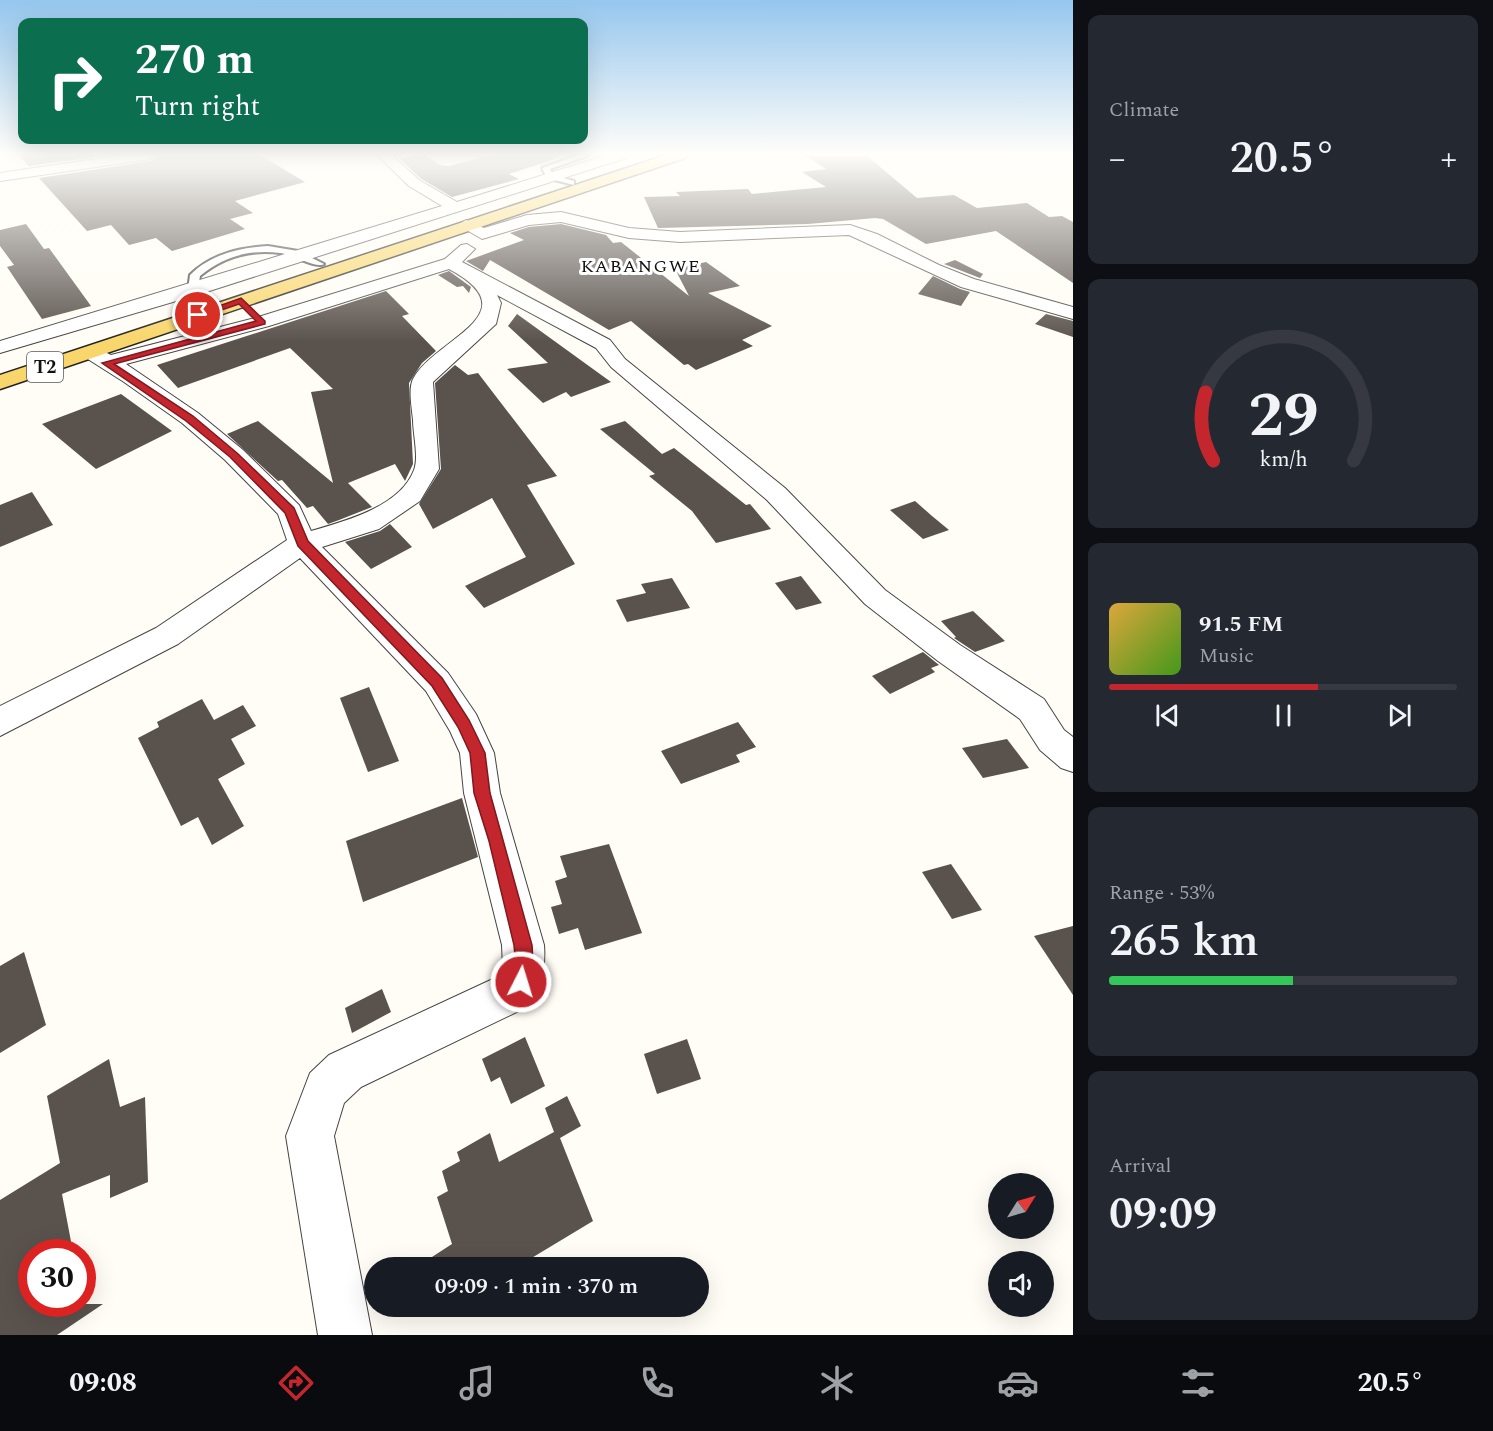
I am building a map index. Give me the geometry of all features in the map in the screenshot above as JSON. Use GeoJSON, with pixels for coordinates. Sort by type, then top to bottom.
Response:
{"type":"FeatureCollection","features":[{"type":"Feature","properties":{"kind":"main road","name":"T2"},"geometry":{"type":"LineString","coordinates":[[0,368],[201,296],[456,217]]}},
{"type":"Feature","properties":{"kind":"main road","name":"T2"},"geometry":{"type":"LineString","coordinates":[[0,382],[98,357],[241,300],[474,230],[509,217]]}},
{"type":"Feature","properties":{"kind":"street"},"geometry":{"type":"LineString","coordinates":[[312,260],[423,217]]}},
{"type":"Feature","properties":{"kind":"street"},"geometry":{"type":"LineString","coordinates":[[98,357],[262,322],[452,263],[474,230],[527,220],[558,217]]}},
{"type":"Feature","properties":{"kind":"street"},"geometry":{"type":"LineString","coordinates":[[562,217],[629,233],[680,237],[850,230],[864,234],[934,269],[1000,295],[1073,314]]}},
{"type":"Feature","properties":{"kind":"street"},"geometry":{"type":"LineString","coordinates":[[452,263],[603,344],[618,363],[776,494],[875,597],[949,653],[1032,709],[1052,740],[1073,757]]}},
{"type":"Feature","properties":{"kind":"street"},"geometry":{"type":"LineString","coordinates":[[0,722],[167,636],[303,543],[370,523],[411,495],[427,469],[422,382],[427,374],[489,320],[492,303],[480,280]]}},
{"type":"Feature","properties":{"kind":"street"},"geometry":{"type":"LineString","coordinates":[[0,347],[201,296]]}},
{"type":"Feature","properties":{"kind":"street"},"geometry":{"type":"LineString","coordinates":[[241,300],[262,322]]}},
{"type":"Feature","properties":{"kind":"street"},"geometry":{"type":"LineString","coordinates":[[98,357],[132,377],[190,418],[234,455],[290,511],[303,543],[437,682],[464,724],[477,753],[482,793],[497,841],[523,945],[525,966],[521,982],[510,993],[345,1071],[326,1089],[310,1136],[345,1335]]}},
{"type":"Feature","properties":{"kind":"lane"},"geometry":{"type":"LineString","coordinates":[[201,296],[195,275],[214,261],[244,252],[278,249],[312,260]]}},
{"type":"Feature","properties":{"kind":"building"},"geometry":{"type":"Polygon","coordinates":[[[75,217],[237,217],[230,219],[245,229],[172,251],[156,238],[129,245],[111,225],[87,231],[75,217]]]}},
{"type":"Feature","properties":{"kind":"building"},"geometry":{"type":"Polygon","coordinates":[[[653,217],[1064,217],[1073,222],[1073,283],[996,231],[926,244],[883,219],[875,218],[808,224],[658,228],[653,217]]]}},
{"type":"Feature","properties":{"kind":"building"},"geometry":{"type":"Polygon","coordinates":[[[26,224],[44,249],[49,248],[91,306],[42,319],[7,267],[14,265],[0,246],[0,230],[26,224]]]}},
{"type":"Feature","properties":{"kind":"building"},"geometry":{"type":"Polygon","coordinates":[[[561,224],[606,235],[613,243],[621,242],[689,296],[675,269],[706,262],[740,286],[708,293],[772,326],[742,340],[753,346],[696,370],[688,364],[684,365],[631,321],[609,330],[490,260],[483,271],[466,261],[524,240],[510,233],[529,227],[561,224]]]}},
{"type":"Feature","properties":{"kind":"building"},"geometry":{"type":"Polygon","coordinates":[[[955,260],[983,274],[980,278],[944,264],[955,260]]]}},
{"type":"Feature","properties":{"kind":"building"},"geometry":{"type":"Polygon","coordinates":[[[449,271],[471,287],[469,293],[463,286],[457,287],[438,275],[449,271]]]}},
{"type":"Feature","properties":{"kind":"building"},"geometry":{"type":"Polygon","coordinates":[[[933,276],[970,292],[961,306],[918,294],[933,276]]]}},
{"type":"Feature","properties":{"kind":"building"},"geometry":{"type":"Polygon","coordinates":[[[386,291],[409,314],[402,316],[436,351],[422,363],[409,383],[413,464],[405,481],[395,464],[348,483],[372,507],[328,524],[313,506],[307,508],[282,480],[278,481],[227,434],[258,421],[333,483],[311,392],[333,389],[290,348],[178,388],[157,365],[386,291]]]}},
{"type":"Feature","properties":{"kind":"building"},"geometry":{"type":"Polygon","coordinates":[[[517,314],[611,382],[571,397],[566,392],[543,403],[507,369],[548,363],[508,326],[517,314]]]}},
{"type":"Feature","properties":{"kind":"building"},"geometry":{"type":"Polygon","coordinates":[[[1046,314],[1073,321],[1073,337],[1035,324],[1046,314]]]}},
{"type":"Feature","properties":{"kind":"building"},"geometry":{"type":"Polygon","coordinates":[[[455,365],[468,375],[478,373],[557,476],[527,485],[575,564],[484,608],[465,586],[526,557],[492,498],[433,529],[419,504],[441,469],[435,383],[455,365]]]}},
{"type":"Feature","properties":{"kind":"building"},"geometry":{"type":"Polygon","coordinates":[[[121,394],[172,431],[96,469],[42,424],[121,394]]]}},
{"type":"Feature","properties":{"kind":"building"},"geometry":{"type":"Polygon","coordinates":[[[625,421],[662,454],[674,448],[746,505],[750,504],[771,529],[716,543],[692,511],[649,476],[655,474],[600,429],[625,421]]]}},
{"type":"Feature","properties":{"kind":"building"},"geometry":{"type":"Polygon","coordinates":[[[32,492],[53,525],[0,547],[0,505],[32,492]]]}},
{"type":"Feature","properties":{"kind":"building"},"geometry":{"type":"Polygon","coordinates":[[[915,501],[949,530],[923,539],[890,510],[915,501]]]}},
{"type":"Feature","properties":{"kind":"building"},"geometry":{"type":"Polygon","coordinates":[[[390,524],[412,547],[371,569],[345,542],[380,531],[390,524]]]}},
{"type":"Feature","properties":{"kind":"building"},"geometry":{"type":"Polygon","coordinates":[[[801,576],[822,603],[796,610],[775,583],[801,576]]]}},
{"type":"Feature","properties":{"kind":"building"},"geometry":{"type":"Polygon","coordinates":[[[672,578],[690,608],[627,622],[616,600],[646,593],[641,584],[672,578]]]}},
{"type":"Feature","properties":{"kind":"building"},"geometry":{"type":"Polygon","coordinates":[[[973,611],[1005,641],[975,652],[954,638],[956,637],[941,621],[973,611]]]}},
{"type":"Feature","properties":{"kind":"building"},"geometry":{"type":"Polygon","coordinates":[[[923,652],[939,665],[931,668],[935,672],[890,694],[872,676],[923,652]]]}},
{"type":"Feature","properties":{"kind":"building"},"geometry":{"type":"Polygon","coordinates":[[[369,687],[399,761],[368,772],[340,698],[369,687]]]}},
{"type":"Feature","properties":{"kind":"building"},"geometry":{"type":"Polygon","coordinates":[[[202,699],[214,720],[243,705],[256,726],[231,739],[245,764],[218,779],[244,826],[212,845],[198,817],[181,826],[138,738],[159,727],[157,722],[202,699]]]}},
{"type":"Feature","properties":{"kind":"building"},"geometry":{"type":"Polygon","coordinates":[[[738,722],[756,747],[736,755],[740,762],[681,784],[661,751],[738,722]]]}},
{"type":"Feature","properties":{"kind":"building"},"geometry":{"type":"Polygon","coordinates":[[[1007,739],[1029,768],[983,778],[962,748],[1007,739]]]}},
{"type":"Feature","properties":{"kind":"building"},"geometry":{"type":"Polygon","coordinates":[[[462,798],[478,857],[363,902],[346,841],[462,798]]]}},
{"type":"Feature","properties":{"kind":"building"},"geometry":{"type":"Polygon","coordinates":[[[609,844],[642,933],[585,950],[578,928],[559,934],[551,907],[562,904],[555,881],[567,877],[560,856],[609,844]]]}},
{"type":"Feature","properties":{"kind":"building"},"geometry":{"type":"Polygon","coordinates":[[[951,864],[982,910],[952,919],[922,872],[951,864]]]}},
{"type":"Feature","properties":{"kind":"building"},"geometry":{"type":"Polygon","coordinates":[[[1073,926],[1073,995],[1034,936],[1073,926]]]}},
{"type":"Feature","properties":{"kind":"building"},"geometry":{"type":"Polygon","coordinates":[[[24,952],[46,1025],[0,1053],[0,966],[24,952]]]}},
{"type":"Feature","properties":{"kind":"building"},"geometry":{"type":"Polygon","coordinates":[[[382,989],[391,1012],[352,1033],[345,1008],[382,989]]]}},
{"type":"Feature","properties":{"kind":"building"},"geometry":{"type":"Polygon","coordinates":[[[525,1037],[545,1086],[511,1104],[500,1077],[491,1082],[482,1059],[525,1037]]]}},
{"type":"Feature","properties":{"kind":"building"},"geometry":{"type":"Polygon","coordinates":[[[687,1039],[701,1079],[657,1094],[644,1054],[687,1039]]]}},
{"type":"Feature","properties":{"kind":"building"},"geometry":{"type":"Polygon","coordinates":[[[109,1059],[120,1107],[145,1097],[148,1182],[110,1198],[110,1175],[62,1194],[71,1239],[18,1239],[18,1317],[84,1317],[57,1335],[0,1335],[0,1200],[60,1163],[47,1096],[109,1059]]]}},
{"type":"Feature","properties":{"kind":"building"},"geometry":{"type":"Polygon","coordinates":[[[567,1096],[581,1126],[560,1138],[593,1221],[533,1257],[432,1257],[452,1244],[437,1197],[448,1191],[442,1171],[460,1161],[457,1152],[490,1133],[499,1162],[554,1132],[545,1108],[567,1096]]]}},
{"type":"Feature","properties":{"kind":"district","name":"KABANGWE"},"geometry":{"type":"Point","coordinates":[641,266]}},
{"type":"Feature","properties":{"kind":"route"},"geometry":{"type":"LineString","coordinates":[[198,315],[241,300],[262,322],[106,363],[132,377],[190,418],[234,455],[290,511],[303,543],[348,587],[437,682],[464,724],[477,753],[482,793],[497,841],[523,945],[525,966],[521,982]]}}]}
